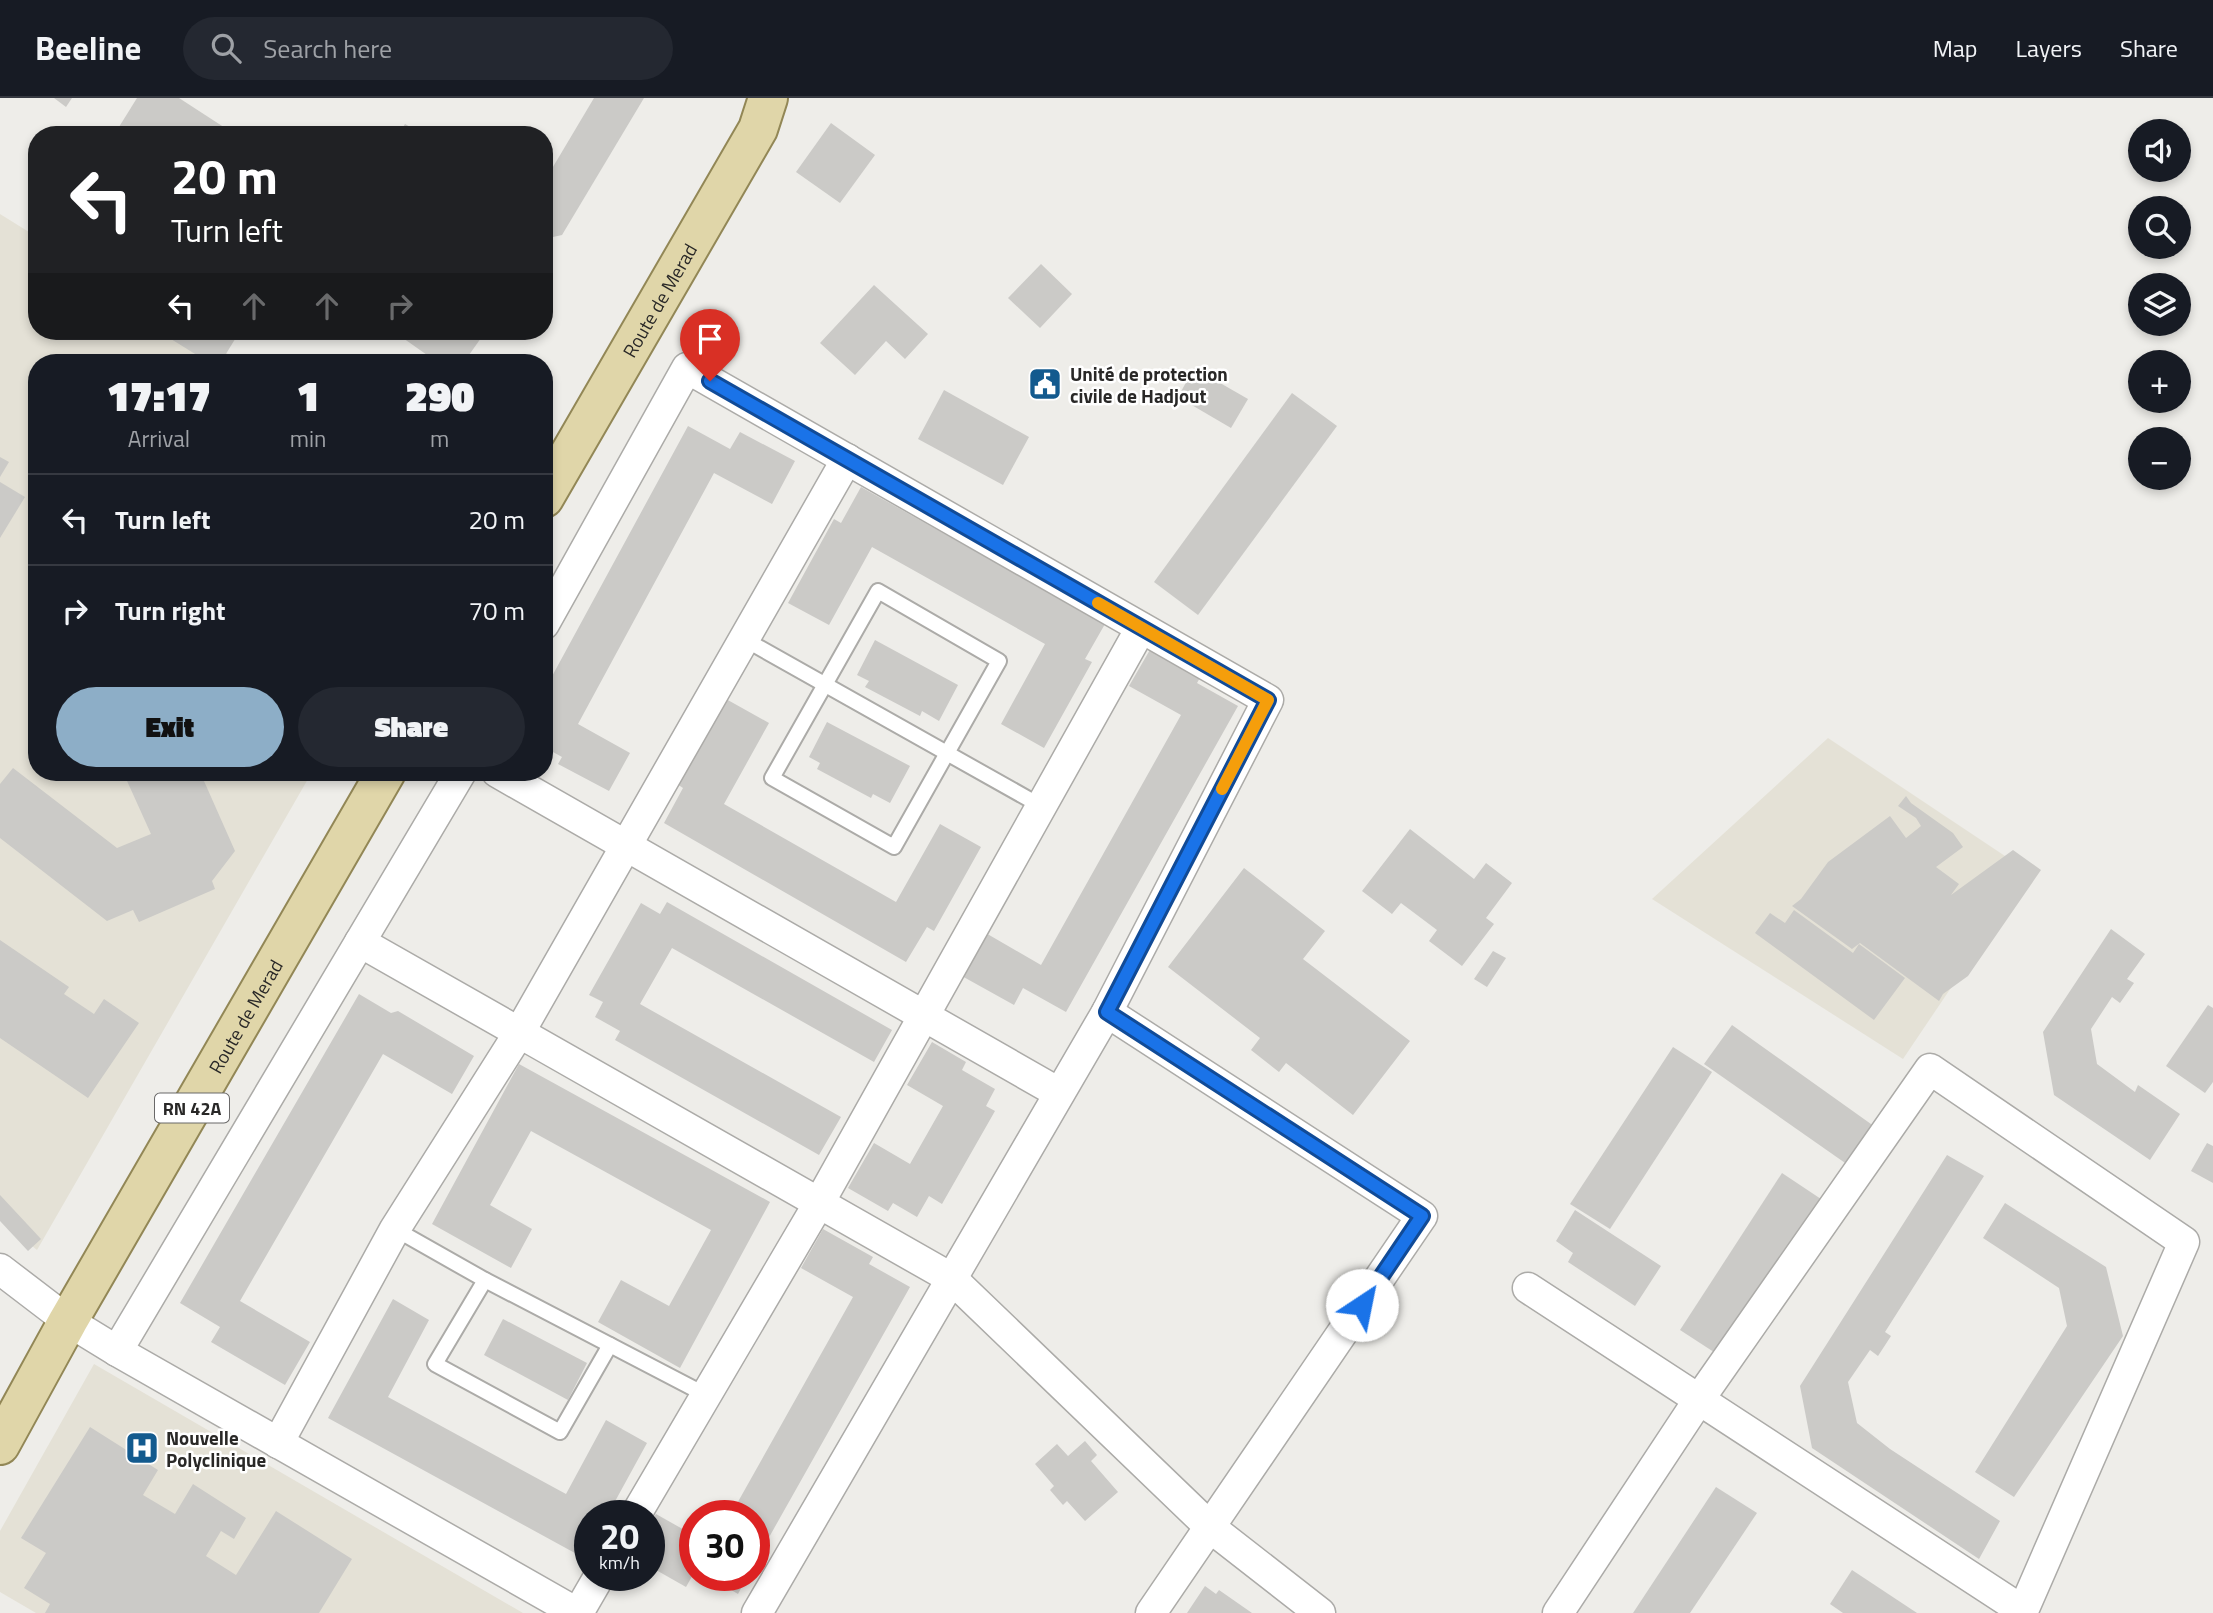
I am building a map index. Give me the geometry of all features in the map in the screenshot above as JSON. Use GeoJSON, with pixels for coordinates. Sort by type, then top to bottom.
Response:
{"type":"FeatureCollection","features":[{"type":"Feature","properties":{"kind":"main road","name":"Route de Merad"},"geometry":{"type":"LineString","coordinates":[[553,482],[758,129],[768,98]]}},
{"type":"Feature","properties":{"kind":"main road","name":"Route de Merad"},"geometry":{"type":"LineString","coordinates":[[0,1445],[68,1321],[381,781]]}},
{"type":"Feature","properties":{"kind":"street"},"geometry":{"type":"LineString","coordinates":[[553,608],[687,368],[1268,700],[1107,1012],[757,1613]]}},
{"type":"Feature","properties":{"kind":"street"},"geometry":{"type":"LineString","coordinates":[[278,1443],[395,1229],[519,1033],[847,459]]}},
{"type":"Feature","properties":{"kind":"street"},"geometry":{"type":"LineString","coordinates":[[644,1500],[819,1203],[1141,628]]}},
{"type":"Feature","properties":{"kind":"street"},"geometry":{"type":"LineString","coordinates":[[117,1351],[456,781]]}},
{"type":"Feature","properties":{"kind":"street"},"geometry":{"type":"LineString","coordinates":[[513,781],[1059,1093]]}},
{"type":"Feature","properties":{"kind":"street"},"geometry":{"type":"LineString","coordinates":[[360,942],[951,1278],[1211,1528],[1320,1613]]}},
{"type":"Feature","properties":{"kind":"street"},"geometry":{"type":"LineString","coordinates":[[1107,1012],[1422,1216],[1151,1613]]}},
{"type":"Feature","properties":{"kind":"street"},"geometry":{"type":"LineString","coordinates":[[1528,1287],[1700,1398],[2022,1612],[2184,1242],[1930,1069],[1700,1398],[1558,1613]]}},
{"type":"Feature","properties":{"kind":"street"},"geometry":{"type":"LineString","coordinates":[[0,1269],[68,1321],[117,1351],[577,1613],[590,1591]]}},
{"type":"Feature","properties":{"kind":"lane"},"geometry":{"type":"LineString","coordinates":[[878,592],[999,661],[894,847],[772,778],[825,685],[878,592]]}},
{"type":"Feature","properties":{"kind":"lane"},"geometry":{"type":"LineString","coordinates":[[744,639],[1041,806]]}},
{"type":"Feature","properties":{"kind":"lane"},"geometry":{"type":"LineString","coordinates":[[395,1229],[485,1280],[706,1395]]}},
{"type":"Feature","properties":{"kind":"lane"},"geometry":{"type":"LineString","coordinates":[[485,1280],[435,1364],[561,1432],[610,1345]]}},
{"type":"Feature","properties":{"kind":"shaded area"},"geometry":{"type":"Polygon","coordinates":[[[0,214],[28,231],[28,340],[205,340],[228,354],[28,354],[28,781],[307,781],[37,1250],[0,1220],[0,214]]]}},
{"type":"Feature","properties":{"kind":"shaded area"},"geometry":{"type":"Polygon","coordinates":[[[1828,738],[2029,872],[1903,1059],[1652,899],[1828,738]]]}},
{"type":"Feature","properties":{"kind":"shaded area","name":"Nouvelle Polyclinique"},"geometry":{"type":"Polygon","coordinates":[[[94,1364],[523,1613],[36,1613],[0,1592],[0,1531],[94,1364]]]}},
{"type":"Feature","properties":{"kind":"building"},"geometry":{"type":"Polygon","coordinates":[[[54,98],[72,98],[66,107],[54,98]]]}},
{"type":"Feature","properties":{"kind":"building"},"geometry":{"type":"Polygon","coordinates":[[[137,98],[179,98],[222,126],[120,126],[137,98]]]}},
{"type":"Feature","properties":{"kind":"building"},"geometry":{"type":"Polygon","coordinates":[[[594,98],[644,98],[562,235],[553,237],[553,167],[594,98]]]}},
{"type":"Feature","properties":{"kind":"building"},"geometry":{"type":"Polygon","coordinates":[[[831,123],[875,155],[840,203],[796,172],[831,123]]]}},
{"type":"Feature","properties":{"kind":"building"},"geometry":{"type":"Polygon","coordinates":[[[1041,264],[1072,294],[1040,328],[1008,298],[1041,264]]]}},
{"type":"Feature","properties":{"kind":"building"},"geometry":{"type":"Polygon","coordinates":[[[874,285],[928,334],[905,359],[886,341],[855,375],[820,343],[874,285]]]}},
{"type":"Feature","properties":{"kind":"building"},"geometry":{"type":"Polygon","coordinates":[[[173,340],[234,340],[226,354],[195,354],[173,340]]]}},
{"type":"Feature","properties":{"kind":"building"},"geometry":{"type":"Polygon","coordinates":[[[406,340],[480,340],[470,354],[426,354],[406,340]]]}},
{"type":"Feature","properties":{"kind":"building"},"geometry":{"type":"Polygon","coordinates":[[[1194,368],[1248,399],[1231,428],[1178,397],[1194,368]]]}},
{"type":"Feature","properties":{"kind":"building"},"geometry":{"type":"Polygon","coordinates":[[[944,390],[1029,437],[1003,485],[918,439],[944,390]]]}},
{"type":"Feature","properties":{"kind":"building"},"geometry":{"type":"Polygon","coordinates":[[[1292,393],[1337,426],[1198,615],[1154,582],[1292,393]]]}},
{"type":"Feature","properties":{"kind":"building"},"geometry":{"type":"Polygon","coordinates":[[[688,426],[730,449],[740,432],[795,461],[772,504],[714,473],[578,724],[630,753],[609,791],[558,764],[562,757],[553,752],[553,674],[688,426]]]}},
{"type":"Feature","properties":{"kind":"building"},"geometry":{"type":"Polygon","coordinates":[[[0,457],[9,462],[0,477],[0,457]]]}},
{"type":"Feature","properties":{"kind":"building"},"geometry":{"type":"Polygon","coordinates":[[[0,482],[25,497],[0,538],[0,482]]]}},
{"type":"Feature","properties":{"kind":"building"},"geometry":{"type":"Polygon","coordinates":[[[861,487],[1105,624],[1085,659],[1092,662],[1044,748],[1001,724],[1045,644],[872,547],[829,625],[788,603],[834,519],[841,523],[861,487]]]}},
{"type":"Feature","properties":{"kind":"building"},"geometry":{"type":"Polygon","coordinates":[[[875,640],[958,685],[939,721],[922,711],[920,716],[865,687],[869,681],[857,675],[875,640]]]}},
{"type":"Feature","properties":{"kind":"building"},"geometry":{"type":"Polygon","coordinates":[[[1151,648],[1201,676],[1197,683],[1238,706],[1066,1012],[1023,988],[1014,1005],[960,975],[984,932],[1041,965],[1181,715],[1129,686],[1151,648]]]}},
{"type":"Feature","properties":{"kind":"building"},"geometry":{"type":"Polygon","coordinates":[[[726,699],[769,723],[724,804],[896,902],[940,824],[981,847],[934,931],[927,927],[906,962],[664,823],[683,788],[677,784],[726,699]]]}},
{"type":"Feature","properties":{"kind":"building"},"geometry":{"type":"Polygon","coordinates":[[[827,722],[910,766],[890,803],[873,794],[871,798],[817,769],[820,763],[809,757],[827,722]]]}},
{"type":"Feature","properties":{"kind":"building"},"geometry":{"type":"Polygon","coordinates":[[[13,768],[117,848],[151,834],[127,781],[204,781],[235,851],[212,881],[215,889],[139,922],[133,910],[107,921],[0,838],[0,784],[13,768]]]}},
{"type":"Feature","properties":{"kind":"building"},"geometry":{"type":"Polygon","coordinates":[[[1906,796],[1911,803],[1953,833],[1963,847],[1936,867],[1959,884],[1951,895],[2013,850],[2041,870],[1968,976],[1943,994],[1939,1001],[1860,943],[1852,949],[1792,906],[1801,899],[1828,862],[1890,816],[1906,838],[1921,826],[1916,818],[1898,806],[1906,796]]]}},
{"type":"Feature","properties":{"kind":"building"},"geometry":{"type":"Polygon","coordinates":[[[1410,829],[1474,879],[1486,863],[1512,883],[1486,918],[1494,924],[1462,966],[1429,941],[1437,930],[1401,903],[1392,914],[1362,891],[1410,829]]]}},
{"type":"Feature","properties":{"kind":"building"},"geometry":{"type":"Polygon","coordinates":[[[1244,868],[1325,931],[1303,959],[1410,1041],[1353,1115],[1286,1063],[1279,1072],[1251,1050],[1260,1038],[1168,967],[1244,868]]]}},
{"type":"Feature","properties":{"kind":"building"},"geometry":{"type":"Polygon","coordinates":[[[667,902],[892,1030],[874,1062],[672,948],[640,1004],[841,1117],[819,1155],[615,1040],[620,1031],[595,1017],[603,1002],[589,995],[641,903],[660,914],[667,902]]]}},
{"type":"Feature","properties":{"kind":"building"},"geometry":{"type":"Polygon","coordinates":[[[1794,910],[1853,953],[1859,944],[1905,978],[1874,1020],[1755,933],[1770,913],[1785,923],[1794,910]]]}},
{"type":"Feature","properties":{"kind":"building"},"geometry":{"type":"Polygon","coordinates":[[[2111,929],[2145,954],[2127,979],[2134,983],[2120,1003],[2112,997],[2091,1029],[2097,1064],[2135,1092],[2138,1085],[2180,1114],[2150,1160],[2054,1095],[2043,1032],[2111,929]]]}},
{"type":"Feature","properties":{"kind":"building"},"geometry":{"type":"Polygon","coordinates":[[[0,940],[69,987],[64,994],[94,1014],[104,999],[139,1023],[88,1098],[0,1038],[0,940]]]}},
{"type":"Feature","properties":{"kind":"building"},"geometry":{"type":"Polygon","coordinates":[[[1493,951],[1506,958],[1487,987],[1474,979],[1493,951]]]}},
{"type":"Feature","properties":{"kind":"building"},"geometry":{"type":"Polygon","coordinates":[[[359,994],[391,1013],[398,1011],[474,1056],[452,1094],[383,1054],[240,1301],[310,1342],[285,1385],[211,1342],[220,1327],[180,1303],[359,994]]]}},
{"type":"Feature","properties":{"kind":"building"},"geometry":{"type":"Polygon","coordinates":[[[2208,1005],[2213,1008],[2213,1082],[2205,1093],[2166,1066],[2208,1005]]]}},
{"type":"Feature","properties":{"kind":"building"},"geometry":{"type":"Polygon","coordinates":[[[1732,1025],[1885,1134],[1858,1172],[1704,1064],[1732,1025]]]}},
{"type":"Feature","properties":{"kind":"building"},"geometry":{"type":"Polygon","coordinates":[[[932,1042],[966,1062],[962,1070],[995,1089],[986,1106],[995,1111],[942,1204],[929,1196],[917,1217],[893,1203],[888,1211],[848,1188],[874,1143],[910,1164],[943,1106],[907,1085],[932,1042]]]}},
{"type":"Feature","properties":{"kind":"building"},"geometry":{"type":"Polygon","coordinates":[[[1673,1047],[1712,1072],[1610,1229],[1570,1204],[1673,1047]]]}},
{"type":"Feature","properties":{"kind":"building"},"geometry":{"type":"Polygon","coordinates":[[[519,1064],[770,1202],[680,1368],[598,1322],[621,1280],[669,1306],[711,1230],[531,1131],[490,1205],[532,1229],[511,1268],[432,1224],[519,1064]]]}},
{"type":"Feature","properties":{"kind":"building"},"geometry":{"type":"Polygon","coordinates":[[[2207,1143],[2213,1146],[2213,1183],[2191,1171],[2207,1143]]]}},
{"type":"Feature","properties":{"kind":"building"},"geometry":{"type":"Polygon","coordinates":[[[1947,1155],[1984,1176],[1885,1332],[1891,1336],[1878,1356],[1870,1350],[1848,1382],[1857,1423],[1890,1449],[2000,1521],[1979,1559],[1812,1448],[1800,1386],[1947,1155]]]}},
{"type":"Feature","properties":{"kind":"building"},"geometry":{"type":"Polygon","coordinates":[[[1782,1173],[1821,1199],[1720,1356],[1680,1330],[1782,1173]]]}},
{"type":"Feature","properties":{"kind":"building"},"geometry":{"type":"Polygon","coordinates":[[[0,1195],[41,1239],[28,1251],[0,1221],[0,1195]]]}},
{"type":"Feature","properties":{"kind":"building"},"geometry":{"type":"Polygon","coordinates":[[[2005,1203],[2106,1267],[2123,1336],[2014,1497],[1975,1472],[2067,1326],[2059,1288],[1983,1238],[2005,1203]]]}},
{"type":"Feature","properties":{"kind":"building"},"geometry":{"type":"Polygon","coordinates":[[[1575,1210],[1661,1266],[1635,1306],[1568,1262],[1573,1253],[1556,1241],[1575,1210]]]}},
{"type":"Feature","properties":{"kind":"building"},"geometry":{"type":"Polygon","coordinates":[[[823,1229],[873,1257],[869,1264],[910,1287],[770,1536],[770,1500],[739,1500],[853,1297],[801,1268],[823,1229]]]}},
{"type":"Feature","properties":{"kind":"building"},"geometry":{"type":"Polygon","coordinates":[[[393,1299],[429,1320],[388,1397],[566,1494],[606,1420],[647,1443],[616,1500],[574,1500],[574,1553],[328,1418],[393,1299]]]}},
{"type":"Feature","properties":{"kind":"building"},"geometry":{"type":"Polygon","coordinates":[[[503,1319],[587,1363],[568,1400],[484,1355],[503,1319]]]}},
{"type":"Feature","properties":{"kind":"building"},"geometry":{"type":"Polygon","coordinates":[[[90,1427],[158,1470],[143,1495],[175,1514],[193,1484],[246,1518],[234,1539],[221,1531],[206,1556],[236,1575],[276,1511],[352,1559],[319,1613],[45,1613],[50,1604],[24,1588],[46,1553],[21,1538],[90,1427]]]}},
{"type":"Feature","properties":{"kind":"building"},"geometry":{"type":"Polygon","coordinates":[[[1085,1441],[1097,1455],[1091,1461],[1118,1492],[1085,1521],[1067,1501],[1063,1505],[1050,1490],[1054,1486],[1035,1464],[1057,1444],[1068,1456],[1085,1441]]]}},
{"type":"Feature","properties":{"kind":"building"},"geometry":{"type":"Polygon","coordinates":[[[1716,1487],[1757,1513],[1690,1613],[1633,1613],[1716,1487]]]}},
{"type":"Feature","properties":{"kind":"building"},"geometry":{"type":"Polygon","coordinates":[[[665,1519],[679,1527],[679,1583],[665,1575],[665,1519]]]}},
{"type":"Feature","properties":{"kind":"building"},"geometry":{"type":"Polygon","coordinates":[[[1852,1570],[1917,1613],[1843,1613],[1830,1604],[1852,1570]]]}},
{"type":"Feature","properties":{"kind":"building"},"geometry":{"type":"Polygon","coordinates":[[[1205,1586],[1216,1594],[1219,1590],[1252,1613],[1187,1613],[1205,1586]]]}},
{"type":"Feature","properties":{"kind":"slow traffic"},"geometry":{"type":"LineString","coordinates":[[1098,603],[1268,700],[1222,789]]}},
{"type":"Feature","properties":{"kind":"place","name":"Unité de protection civile de Hadjout"},"geometry":{"type":"Point","coordinates":[1045,384]}},
{"type":"Feature","properties":{"kind":"place","name":"Nouvelle Polyclinique"},"geometry":{"type":"Point","coordinates":[142,1448]}},
{"type":"Feature","properties":{"kind":"route"},"geometry":{"type":"LineString","coordinates":[[710,381],[1268,700],[1107,1012],[1422,1216],[1362,1305]]}}]}
